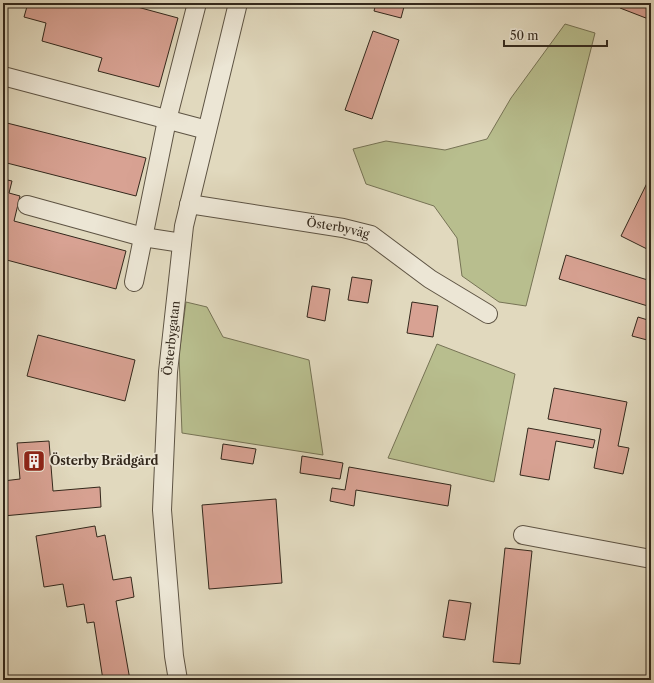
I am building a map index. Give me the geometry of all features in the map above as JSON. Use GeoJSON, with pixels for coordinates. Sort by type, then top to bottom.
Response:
{"type":"FeatureCollection","features":[{"type":"Feature","properties":{"kind":"street"},"geometry":{"type":"LineString","coordinates":[[134,282],[168,120],[197,3]]}},
{"type":"Feature","properties":{"kind":"street","name":"Österbygatan"},"geometry":{"type":"LineString","coordinates":[[178,680],[174,656],[162,510],[168,372],[182,243],[189,204],[238,3]]}},
{"type":"Feature","properties":{"kind":"street"},"geometry":{"type":"LineString","coordinates":[[3,76],[207,130]]}},
{"type":"Feature","properties":{"kind":"street","name":"Österbyväg"},"geometry":{"type":"LineString","coordinates":[[189,204],[343,228],[371,235],[430,279],[488,314]]}},
{"type":"Feature","properties":{"kind":"street"},"geometry":{"type":"LineString","coordinates":[[27,206],[143,237],[182,243]]}},
{"type":"Feature","properties":{"kind":"street"},"geometry":{"type":"LineString","coordinates":[[523,535],[651,559]]}},
{"type":"Feature","properties":{"kind":"green space"},"geometry":{"type":"Polygon","coordinates":[[[565,24],[595,33],[526,306],[499,302],[462,276],[457,238],[434,206],[366,184],[353,149],[386,141],[445,150],[487,139],[511,98],[565,24]]]}},
{"type":"Feature","properties":{"kind":"green space"},"geometry":{"type":"Polygon","coordinates":[[[186,302],[207,307],[223,337],[309,360],[323,455],[182,433],[179,355],[186,302]]]}},
{"type":"Feature","properties":{"kind":"green space"},"geometry":{"type":"Polygon","coordinates":[[[437,344],[515,374],[494,482],[388,458],[437,344]]]}},
{"type":"Feature","properties":{"kind":"building"},"geometry":{"type":"Polygon","coordinates":[[[28,3],[131,3],[130,5],[178,18],[159,87],[98,71],[102,58],[42,41],[46,23],[24,17],[28,3]]]}},
{"type":"Feature","properties":{"kind":"building"},"geometry":{"type":"Polygon","coordinates":[[[357,3],[368,3],[367,6],[357,3]]]}},
{"type":"Feature","properties":{"kind":"building"},"geometry":{"type":"Polygon","coordinates":[[[376,3],[405,3],[401,18],[374,11],[376,3]]]}},
{"type":"Feature","properties":{"kind":"building"},"geometry":{"type":"Polygon","coordinates":[[[622,3],[651,3],[651,20],[620,8],[622,3]]]}},
{"type":"Feature","properties":{"kind":"building"},"geometry":{"type":"Polygon","coordinates":[[[373,31],[399,40],[372,119],[345,110],[373,31]]]}},
{"type":"Feature","properties":{"kind":"building"},"geometry":{"type":"Polygon","coordinates":[[[3,122],[146,158],[136,196],[3,162],[3,122]]]}},
{"type":"Feature","properties":{"kind":"building"},"geometry":{"type":"Polygon","coordinates":[[[651,175],[651,251],[621,236],[651,175]]]}},
{"type":"Feature","properties":{"kind":"building"},"geometry":{"type":"Polygon","coordinates":[[[3,179],[12,181],[9,193],[20,196],[14,221],[126,251],[116,289],[3,259],[3,179]]]}},
{"type":"Feature","properties":{"kind":"building"},"geometry":{"type":"Polygon","coordinates":[[[566,255],[651,281],[651,307],[559,279],[566,255]]]}},
{"type":"Feature","properties":{"kind":"building"},"geometry":{"type":"Polygon","coordinates":[[[352,277],[372,280],[368,303],[348,300],[352,277]]]}},
{"type":"Feature","properties":{"kind":"building"},"geometry":{"type":"Polygon","coordinates":[[[312,286],[330,289],[325,321],[307,317],[312,286]]]}},
{"type":"Feature","properties":{"kind":"building"},"geometry":{"type":"Polygon","coordinates":[[[412,302],[438,306],[433,337],[407,333],[412,302]]]}},
{"type":"Feature","properties":{"kind":"building"},"geometry":{"type":"Polygon","coordinates":[[[638,317],[651,321],[651,341],[632,336],[638,317]]]}},
{"type":"Feature","properties":{"kind":"building"},"geometry":{"type":"Polygon","coordinates":[[[38,335],[135,360],[125,401],[27,376],[38,335]]]}},
{"type":"Feature","properties":{"kind":"building"},"geometry":{"type":"Polygon","coordinates":[[[554,388],[627,402],[618,446],[629,448],[623,474],[594,468],[601,429],[548,419],[554,388]]]}},
{"type":"Feature","properties":{"kind":"building"},"geometry":{"type":"Polygon","coordinates":[[[528,428],[595,440],[593,448],[556,441],[549,480],[520,475],[528,428]]]}},
{"type":"Feature","properties":{"kind":"building","name":"Österby Brädgård"},"geometry":{"type":"Polygon","coordinates":[[[49,441],[53,491],[100,487],[101,507],[3,516],[3,481],[20,479],[17,443],[49,441]]]}},
{"type":"Feature","properties":{"kind":"building"},"geometry":{"type":"Polygon","coordinates":[[[223,444],[256,449],[253,464],[221,459],[223,444]]]}},
{"type":"Feature","properties":{"kind":"building"},"geometry":{"type":"Polygon","coordinates":[[[302,456],[343,463],[340,479],[300,473],[302,456]]]}},
{"type":"Feature","properties":{"kind":"building"},"geometry":{"type":"Polygon","coordinates":[[[349,467],[451,485],[448,506],[356,490],[354,506],[330,501],[332,488],[345,490],[349,467]]]}},
{"type":"Feature","properties":{"kind":"building"},"geometry":{"type":"Polygon","coordinates":[[[276,499],[282,583],[209,589],[202,505],[276,499]]]}},
{"type":"Feature","properties":{"kind":"building"},"geometry":{"type":"Polygon","coordinates":[[[95,526],[97,537],[105,535],[113,580],[131,577],[134,597],[116,601],[130,680],[103,680],[94,622],[87,623],[84,604],[67,607],[63,584],[44,587],[36,536],[95,526]]]}},
{"type":"Feature","properties":{"kind":"building"},"geometry":{"type":"Polygon","coordinates":[[[505,548],[532,551],[520,664],[493,662],[505,548]]]}},
{"type":"Feature","properties":{"kind":"building"},"geometry":{"type":"Polygon","coordinates":[[[3,559],[6,617],[3,617],[3,559]]]}},
{"type":"Feature","properties":{"kind":"building"},"geometry":{"type":"Polygon","coordinates":[[[449,600],[471,603],[465,640],[443,637],[449,600]]]}},
{"type":"Feature","properties":{"kind":"place","name":"Österby Brädgård"},"geometry":{"type":"Point","coordinates":[34,461]}}]}
